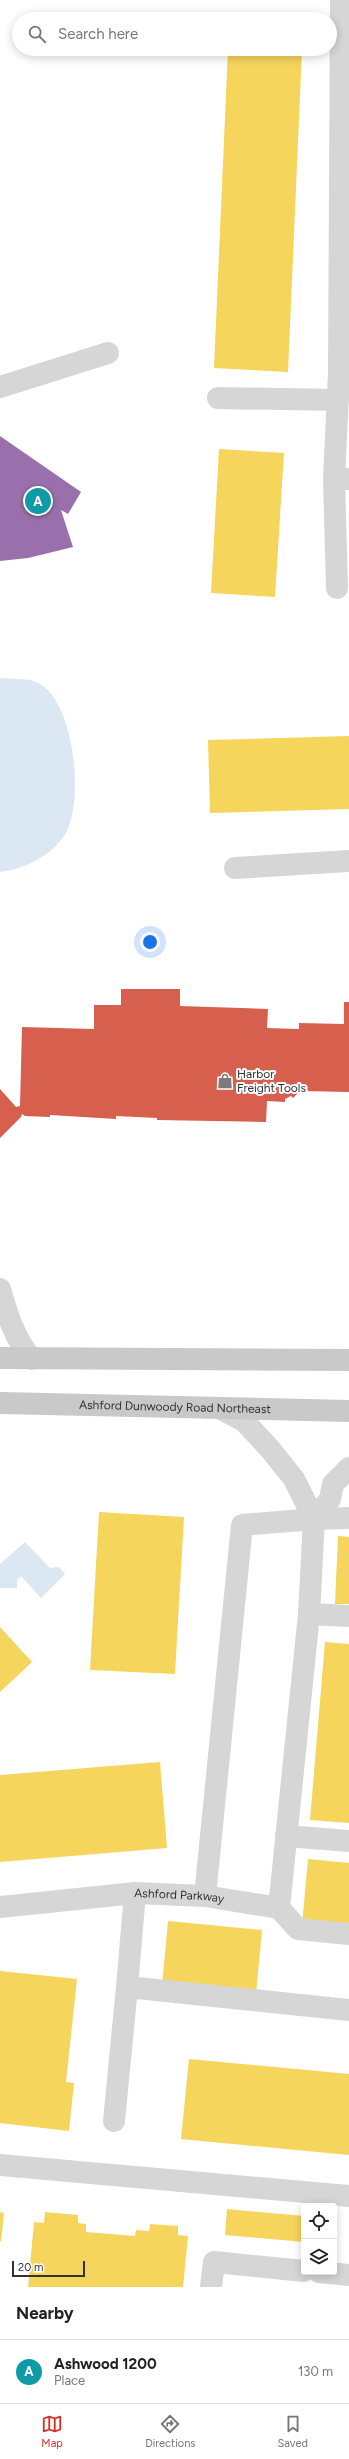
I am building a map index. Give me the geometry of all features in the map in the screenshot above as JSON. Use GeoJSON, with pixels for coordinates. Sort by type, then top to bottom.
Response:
{"type":"FeatureCollection","features":[{"type":"Feature","properties":{"kind":"main road"},"geometry":{"type":"LineString","coordinates":[[0,1358],[349,1360]]}},
{"type":"Feature","properties":{"kind":"main road","name":"Ashford Dunwoody Road Northeast"},"geometry":{"type":"LineString","coordinates":[[0,1403],[349,1411]]}},
{"type":"Feature","properties":{"kind":"street"},"geometry":{"type":"LineString","coordinates":[[337,588],[341,479],[338,400],[341,0]]}},
{"type":"Feature","properties":{"kind":"street"},"geometry":{"type":"LineString","coordinates":[[0,387],[108,353]]}},
{"type":"Feature","properties":{"kind":"street"},"geometry":{"type":"LineString","coordinates":[[218,398],[338,400]]}},
{"type":"Feature","properties":{"kind":"street"},"geometry":{"type":"LineString","coordinates":[[235,868],[349,861]]}},
{"type":"Feature","properties":{"kind":"street"},"geometry":{"type":"LineString","coordinates":[[0,1284],[6,1312],[23,1348],[32,1359]]}},
{"type":"Feature","properties":{"kind":"street"},"geometry":{"type":"LineString","coordinates":[[218,1408],[244,1421],[270,1449],[294,1479],[314,1519],[309,1614],[279,1908],[298,1929],[349,1934]]}},
{"type":"Feature","properties":{"kind":"street"},"geometry":{"type":"LineString","coordinates":[[314,1519],[330,1499],[333,1484],[349,1468]]}},
{"type":"Feature","properties":{"kind":"street"},"geometry":{"type":"LineString","coordinates":[[205,1896],[242,1525],[314,1519],[349,1518]]}},
{"type":"Feature","properties":{"kind":"street"},"geometry":{"type":"LineString","coordinates":[[309,1614],[349,1616]]}},
{"type":"Feature","properties":{"kind":"street"},"geometry":{"type":"LineString","coordinates":[[286,1836],[349,1841]]}},
{"type":"Feature","properties":{"kind":"street"},"geometry":{"type":"LineString","coordinates":[[114,2121],[135,1893]]}},
{"type":"Feature","properties":{"kind":"street","name":"Ashford Parkway"},"geometry":{"type":"LineString","coordinates":[[0,1907],[135,1893],[205,1896],[279,1908]]}},
{"type":"Feature","properties":{"kind":"street"},"geometry":{"type":"LineString","coordinates":[[127,1987],[349,2010]]}},
{"type":"Feature","properties":{"kind":"street"},"geometry":{"type":"LineString","coordinates":[[0,2165],[349,2196]]}},
{"type":"Feature","properties":{"kind":"street"},"geometry":{"type":"LineString","coordinates":[[211,2287],[214,2262],[301,2271]]}},
{"type":"Feature","properties":{"kind":"street"},"geometry":{"type":"LineString","coordinates":[[337,2274],[349,2275]]}},
{"type":"Feature","properties":{"kind":"shaded area"},"geometry":{"type":"Polygon","coordinates":[[[0,678],[24,679],[36,682],[49,692],[60,708],[67,728],[75,775],[71,818],[66,833],[60,841],[54,848],[38,860],[19,868],[0,872],[0,678]]]}},
{"type":"Feature","properties":{"kind":"shaded area"},"geometry":{"type":"Polygon","coordinates":[[[25,1542],[50,1568],[59,1567],[65,1574],[41,1598],[21,1576],[17,1580],[17,1588],[0,1588],[0,1564],[25,1542]]]}},
{"type":"Feature","properties":{"kind":"building: Homes"},"geometry":{"type":"Polygon","coordinates":[[[228,56],[302,56],[288,372],[214,368],[228,56]]]}},
{"type":"Feature","properties":{"kind":"building: Homes"},"geometry":{"type":"Polygon","coordinates":[[[219,449],[284,453],[275,597],[211,593],[219,449]]]}},
{"type":"Feature","properties":{"kind":"building: Homes"},"geometry":{"type":"Polygon","coordinates":[[[349,736],[349,809],[210,813],[208,740],[349,736]]]}},
{"type":"Feature","properties":{"kind":"building: Homes"},"geometry":{"type":"Polygon","coordinates":[[[99,1512],[184,1517],[175,1674],[90,1670],[99,1512]]]}},
{"type":"Feature","properties":{"kind":"building: Homes"},"geometry":{"type":"Polygon","coordinates":[[[338,1536],[349,1537],[349,1604],[335,1604],[338,1536]]]}},
{"type":"Feature","properties":{"kind":"building: Homes"},"geometry":{"type":"Polygon","coordinates":[[[0,1627],[32,1662],[0,1692],[0,1627]]]}},
{"type":"Feature","properties":{"kind":"building: Homes"},"geometry":{"type":"Polygon","coordinates":[[[325,1642],[349,1644],[349,1823],[310,1820],[325,1642]]]}},
{"type":"Feature","properties":{"kind":"building: Homes"},"geometry":{"type":"Polygon","coordinates":[[[160,1762],[167,1848],[0,1862],[0,1775],[160,1762]]]}},
{"type":"Feature","properties":{"kind":"building: Homes"},"geometry":{"type":"Polygon","coordinates":[[[308,1859],[349,1863],[349,1929],[302,1925],[308,1859]]]}},
{"type":"Feature","properties":{"kind":"building: Homes"},"geometry":{"type":"Polygon","coordinates":[[[168,1921],[262,1930],[256,1994],[162,1986],[168,1921]]]}},
{"type":"Feature","properties":{"kind":"building: Homes"},"geometry":{"type":"Polygon","coordinates":[[[0,1971],[77,1979],[66,2082],[74,2083],[69,2131],[0,2123],[0,1971]]]}},
{"type":"Feature","properties":{"kind":"building: Homes"},"geometry":{"type":"Polygon","coordinates":[[[189,2059],[349,2074],[349,2155],[181,2139],[189,2059]]]}},
{"type":"Feature","properties":{"kind":"building: Homes"},"geometry":{"type":"Polygon","coordinates":[[[227,2209],[301,2216],[301,2242],[225,2235],[227,2209]]]}},
{"type":"Feature","properties":{"kind":"building: Homes"},"geometry":{"type":"Polygon","coordinates":[[[0,2212],[4,2213],[1,2242],[0,2241],[0,2212]]]}},
{"type":"Feature","properties":{"kind":"building: Homes"},"geometry":{"type":"Polygon","coordinates":[[[45,2212],[78,2215],[78,2223],[86,2224],[86,2232],[135,2236],[136,2230],[149,2231],[150,2224],[178,2226],[178,2235],[188,2236],[183,2287],[28,2287],[34,2222],[44,2223],[45,2212]]]}},
{"type":"Feature","properties":{"kind":"building: Shops"},"geometry":{"type":"Polygon","coordinates":[[[121,989],[180,989],[180,1006],[268,1009],[267,1028],[299,1029],[299,1023],[344,1024],[344,1002],[349,1002],[349,1092],[300,1091],[293,1098],[291,1096],[285,1099],[285,1102],[267,1101],[266,1122],[157,1120],[157,1118],[116,1116],[116,1119],[50,1115],[50,1117],[25,1116],[22,1114],[21,1117],[0,1138],[0,1089],[16,1107],[20,1106],[22,1027],[94,1029],[94,1005],[121,1005],[121,989]]]}},
{"type":"Feature","properties":{"kind":"building: Offices"},"geometry":{"type":"Polygon","coordinates":[[[0,436],[81,492],[68,514],[61,510],[73,547],[28,558],[0,561],[0,436]]]}},
{"type":"Feature","properties":{"kind":"place","name":"Ashwood 1200"},"geometry":{"type":"Point","coordinates":[38,501]}},
{"type":"Feature","properties":{"kind":"place","name":"Harbor Freight Tools"},"geometry":{"type":"Point","coordinates":[225,1081]}}]}
